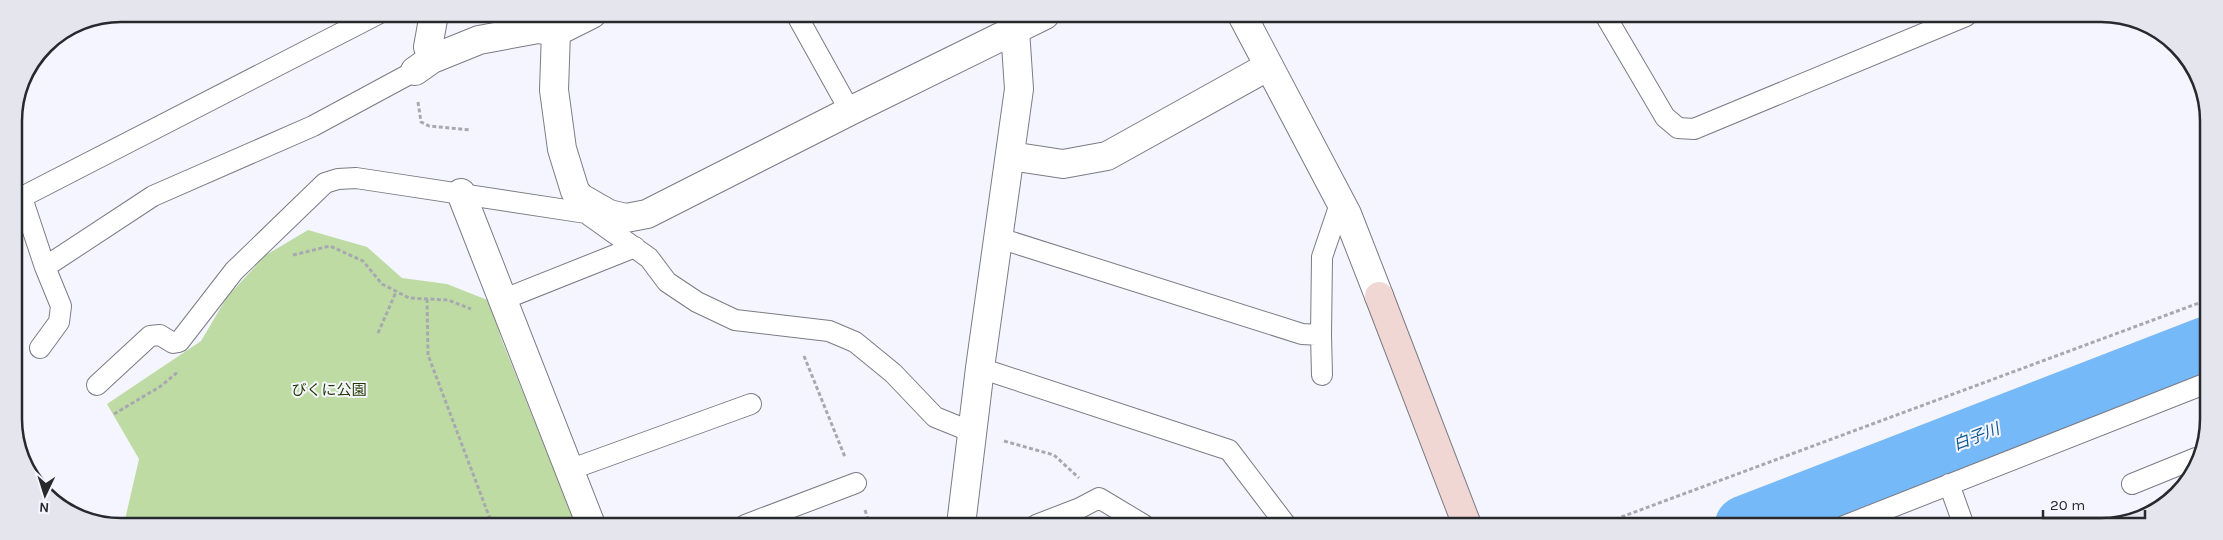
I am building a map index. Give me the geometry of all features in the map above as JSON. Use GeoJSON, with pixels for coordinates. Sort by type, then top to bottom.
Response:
{"type":"FeatureCollection","features":[{"type":"Feature","properties":{"kind":"street"},"geometry":{"type":"LineString","coordinates":[[423,65],[433,22]]}},
{"type":"Feature","properties":{"kind":"street"},"geometry":{"type":"LineString","coordinates":[[423,65],[490,37],[538,30],[556,32],[576,22]]}},
{"type":"Feature","properties":{"kind":"street"},"geometry":{"type":"LineString","coordinates":[[556,32],[554,90],[562,149],[575,191],[588,208],[626,218],[647,214],[850,111],[1013,22],[1019,89],[980,368],[962,518]]}},
{"type":"Feature","properties":{"kind":"street"},"geometry":{"type":"LineString","coordinates":[[1246,22],[1341,201],[1464,517]]}},
{"type":"Feature","properties":{"kind":"street"},"geometry":{"type":"LineString","coordinates":[[1010,156],[1063,164],[1107,156],[1269,66]]}},
{"type":"Feature","properties":{"kind":"street"},"geometry":{"type":"LineString","coordinates":[[461,193],[588,518]]}},
{"type":"Feature","properties":{"kind":"lane"},"geometry":{"type":"LineString","coordinates":[[40,348],[59,322],[61,306],[45,267],[24,204],[24,196],[362,22]]}},
{"type":"Feature","properties":{"kind":"lane"},"geometry":{"type":"LineString","coordinates":[[800,22],[850,111]]}},
{"type":"Feature","properties":{"kind":"lane"},"geometry":{"type":"LineString","coordinates":[[1609,22],[1665,117],[1678,128],[1694,129],[1952,22]]}},
{"type":"Feature","properties":{"kind":"lane"},"geometry":{"type":"LineString","coordinates":[[45,267],[153,196],[313,126],[423,65]]}},
{"type":"Feature","properties":{"kind":"lane"},"geometry":{"type":"LineString","coordinates":[[97,385],[150,336],[160,335],[173,343],[179,342],[234,271],[325,183],[338,179],[356,178],[588,208],[649,258],[667,282],[698,302],[736,320],[829,331],[855,342],[893,374],[935,416],[972,432]]}},
{"type":"Feature","properties":{"kind":"lane"},"geometry":{"type":"LineString","coordinates":[[1322,375],[1322,257],[1341,201]]}},
{"type":"Feature","properties":{"kind":"lane"},"geometry":{"type":"LineString","coordinates":[[999,238],[1302,334],[1321,335]]}},
{"type":"Feature","properties":{"kind":"lane"},"geometry":{"type":"LineString","coordinates":[[502,300],[635,246]]}},
{"type":"Feature","properties":{"kind":"lane"},"geometry":{"type":"LineString","coordinates":[[980,368],[1228,450],[1280,517]]}},
{"type":"Feature","properties":{"kind":"lane"},"geometry":{"type":"LineString","coordinates":[[1866,517],[2200,386]]}},
{"type":"Feature","properties":{"kind":"lane"},"geometry":{"type":"LineString","coordinates":[[569,470],[751,404]]}},
{"type":"Feature","properties":{"kind":"lane"},"geometry":{"type":"LineString","coordinates":[[2132,484],[2191,460]]}},
{"type":"Feature","properties":{"kind":"lane"},"geometry":{"type":"LineString","coordinates":[[764,518],[856,483]]}},
{"type":"Feature","properties":{"kind":"lane"},"geometry":{"type":"LineString","coordinates":[[1949,484],[1961,517]]}},
{"type":"Feature","properties":{"kind":"lane"},"geometry":{"type":"LineString","coordinates":[[1055,518],[1099,498],[1131,517]]}},
{"type":"Feature","properties":{"kind":"path"},"geometry":{"type":"LineString","coordinates":[[423,65],[420,122],[429,126],[471,130]]}},
{"type":"Feature","properties":{"kind":"path"},"geometry":{"type":"LineString","coordinates":[[290,256],[299,252],[330,246],[363,261],[382,284],[409,298],[448,300],[474,311]]}},
{"type":"Feature","properties":{"kind":"path"},"geometry":{"type":"LineString","coordinates":[[378,333],[396,292]]}},
{"type":"Feature","properties":{"kind":"path"},"geometry":{"type":"LineString","coordinates":[[427,299],[428,355],[490,518]]}},
{"type":"Feature","properties":{"kind":"path"},"geometry":{"type":"LineString","coordinates":[[1621,517],[2200,303]]}},
{"type":"Feature","properties":{"kind":"path"},"geometry":{"type":"LineString","coordinates":[[792,326],[856,483],[868,518]]}},
{"type":"Feature","properties":{"kind":"path"},"geometry":{"type":"LineString","coordinates":[[114,414],[160,386],[182,369]]}},
{"type":"Feature","properties":{"kind":"path"},"geometry":{"type":"LineString","coordinates":[[972,432],[1054,455],[1099,498]]}},
{"type":"Feature","properties":{"kind":"green space","name":"びくに公園"},"geometry":{"type":"Polygon","coordinates":[[[308,230],[367,247],[402,278],[447,284],[490,301],[501,338],[573,518],[125,518],[139,459],[107,404],[201,341],[227,297],[266,255],[308,230]]]}},
{"type":"Feature","properties":{"kind":"waterway","name":"白子川"},"geometry":{"type":"LineString","coordinates":[[1768,517],[2200,350]]}}]}
